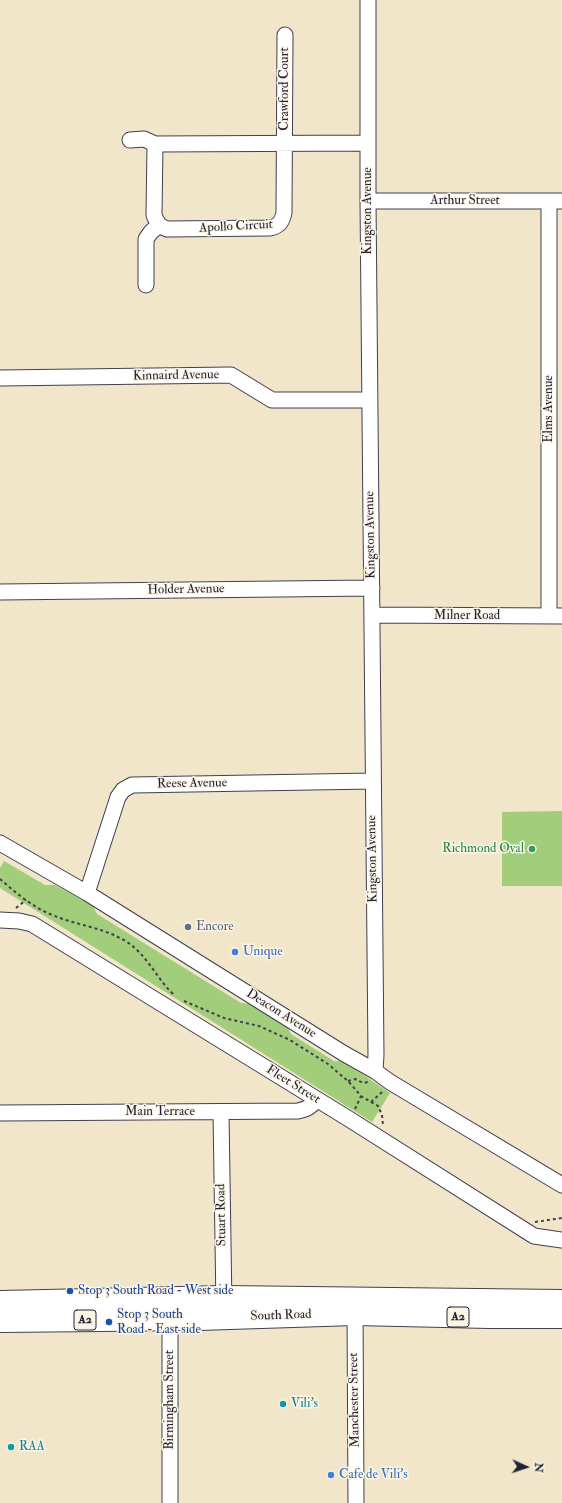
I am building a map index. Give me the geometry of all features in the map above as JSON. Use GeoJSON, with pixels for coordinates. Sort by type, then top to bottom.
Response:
{"type":"FeatureCollection","features":[{"type":"Feature","properties":{"kind":"highway","name":"South Road"},"geometry":{"type":"LineString","coordinates":[[0,1321],[170,1319],[224,1308],[355,1306],[556,1297]]}},
{"type":"Feature","properties":{"kind":"highway","name":"South Road"},"geometry":{"type":"LineString","coordinates":[[0,1302],[170,1298],[224,1308]]}},
{"type":"Feature","properties":{"kind":"highway","name":"South Road"},"geometry":{"type":"LineString","coordinates":[[355,1306],[489,1317],[562,1317]]}},
{"type":"Feature","properties":{"kind":"street","name":"Kingston Avenue"},"geometry":{"type":"LineString","coordinates":[[368,0],[369,400],[372,588],[375,1071]]}},
{"type":"Feature","properties":{"kind":"street","name":"Crawford Court"},"geometry":{"type":"LineString","coordinates":[[284,143],[285,35]]}},
{"type":"Feature","properties":{"kind":"street"},"geometry":{"type":"LineString","coordinates":[[130,140],[144,139],[155,144],[368,143]]}},
{"type":"Feature","properties":{"kind":"street","name":"Apollo Circuit"},"geometry":{"type":"LineString","coordinates":[[158,225],[167,230],[277,227],[282,222],[284,213],[284,143]]}},
{"type":"Feature","properties":{"kind":"street"},"geometry":{"type":"LineString","coordinates":[[146,285],[146,239],[158,225],[154,215],[155,144]]}},
{"type":"Feature","properties":{"kind":"street","name":"Arthur Street"},"geometry":{"type":"LineString","coordinates":[[368,201],[555,202]]}},
{"type":"Feature","properties":{"kind":"street","name":"Elms Avenue"},"geometry":{"type":"LineString","coordinates":[[555,202],[556,616]]}},
{"type":"Feature","properties":{"kind":"street","name":"Kinnaird Avenue"},"geometry":{"type":"LineString","coordinates":[[0,378],[231,375],[272,400],[369,400]]}},
{"type":"Feature","properties":{"kind":"street","name":"Holder Avenue"},"geometry":{"type":"LineString","coordinates":[[0,592],[372,588]]}},
{"type":"Feature","properties":{"kind":"street","name":"Milner Road"},"geometry":{"type":"LineString","coordinates":[[372,615],[556,616]]}},
{"type":"Feature","properties":{"kind":"street","name":"Reese Avenue"},"geometry":{"type":"LineString","coordinates":[[88,893],[118,797],[123,790],[132,785],[373,781]]}},
{"type":"Feature","properties":{"kind":"street","name":"Deacon Avenue"},"geometry":{"type":"LineString","coordinates":[[0,843],[88,893],[343,1053],[375,1071],[390,1082],[562,1185]]}},
{"type":"Feature","properties":{"kind":"street","name":"Fleet Street"},"geometry":{"type":"LineString","coordinates":[[0,920],[26,922],[32,924],[534,1236],[562,1240]]}},
{"type":"Feature","properties":{"kind":"street","name":"Main Terrace"},"geometry":{"type":"LineString","coordinates":[[0,1113],[298,1111],[312,1106],[316,1100]]}},
{"type":"Feature","properties":{"kind":"street","name":"Stuart Road"},"geometry":{"type":"LineString","coordinates":[[221,1112],[224,1308]]}},
{"type":"Feature","properties":{"kind":"street","name":"Birmingham Street"},"geometry":{"type":"LineString","coordinates":[[170,1298],[170,1503]]}},
{"type":"Feature","properties":{"kind":"street","name":"Manchester Street"},"geometry":{"type":"LineString","coordinates":[[355,1306],[356,1503]]}},
{"type":"Feature","properties":{"kind":"path"},"geometry":{"type":"LineString","coordinates":[[0,879],[26,900],[50,914],[112,933],[129,943],[145,959],[167,989],[176,997]]}},
{"type":"Feature","properties":{"kind":"path"},"geometry":{"type":"LineString","coordinates":[[15,908],[26,900]]}},
{"type":"Feature","properties":{"kind":"path"},"geometry":{"type":"LineString","coordinates":[[183,1001],[224,1018],[259,1026],[290,1040],[328,1064],[349,1082],[361,1096],[371,1102]]}},
{"type":"Feature","properties":{"kind":"green space","name":"Richmond Oval"},"geometry":{"type":"Polygon","coordinates":[[[562,811],[562,886],[502,886],[502,812],[562,811]]]}},
{"type":"Feature","properties":{"kind":"green space"},"geometry":{"type":"Polygon","coordinates":[[[4,861],[45,885],[55,885],[93,906],[97,914],[241,1003],[251,1004],[287,1026],[291,1034],[334,1061],[343,1061],[390,1093],[372,1122],[0,888],[0,868],[4,861]]]}},
{"type":"Feature","properties":{"kind":"place","name":"Richmond Oval"},"geometry":{"type":"Point","coordinates":[532,849]}},
{"type":"Feature","properties":{"kind":"place","name":"Encore"},"geometry":{"type":"Point","coordinates":[188,927]}},
{"type":"Feature","properties":{"kind":"place","name":"Unique"},"geometry":{"type":"Point","coordinates":[235,952]}},
{"type":"Feature","properties":{"kind":"place","name":"Stop 3 South Road - West side"},"geometry":{"type":"Point","coordinates":[70,1291]}},
{"type":"Feature","properties":{"kind":"place","name":"Stop 3 South Road - East side"},"geometry":{"type":"Point","coordinates":[109,1322]}},
{"type":"Feature","properties":{"kind":"place","name":"Vili's"},"geometry":{"type":"Point","coordinates":[283,1404]}},
{"type":"Feature","properties":{"kind":"place","name":"RAA"},"geometry":{"type":"Point","coordinates":[11,1447]}},
{"type":"Feature","properties":{"kind":"place","name":"Cafe de Vili's"},"geometry":{"type":"Point","coordinates":[331,1475]}}]}
